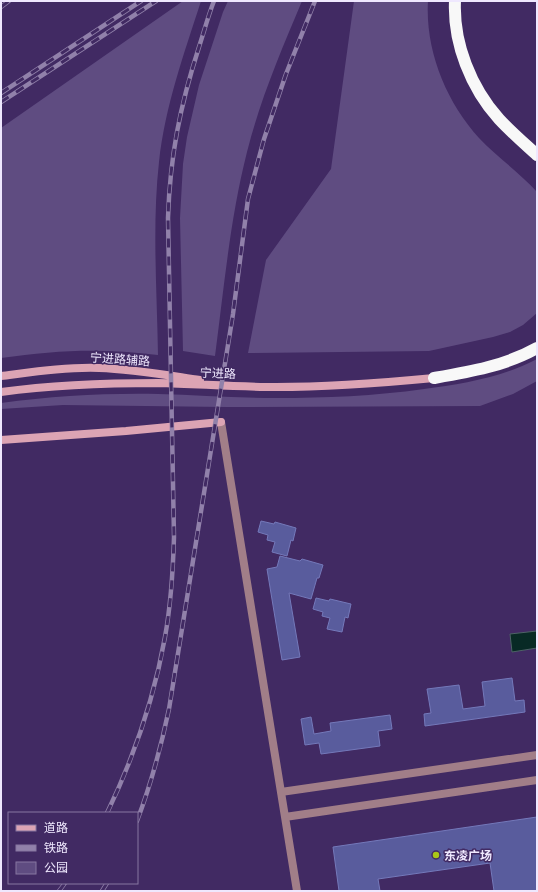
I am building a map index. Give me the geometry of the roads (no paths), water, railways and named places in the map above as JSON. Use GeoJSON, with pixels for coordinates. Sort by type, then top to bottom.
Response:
{"type":"FeatureCollection","features":[{"type":"Feature","properties":{"kind":"highway"},"geometry":{"type":"LineString","coordinates":[[455,1],[457,32],[463,56],[472,79],[484,100],[499,120],[537,156]]}},
{"type":"Feature","properties":{"kind":"highway"},"geometry":{"type":"LineString","coordinates":[[434,378],[501,364],[521,357],[537,348]]}},
{"type":"Feature","properties":{"kind":"street","name":"宁进路辅路"},"geometry":{"type":"LineString","coordinates":[[1,376],[66,369],[98,368],[137,371],[236,386]]}},
{"type":"Feature","properties":{"kind":"street","name":"宁进路"},"geometry":{"type":"LineString","coordinates":[[1,392],[120,384],[331,386],[434,378]]}},
{"type":"Feature","properties":{"kind":"street"},"geometry":{"type":"LineString","coordinates":[[1,440],[126,431],[221,422],[297,891]]}},
{"type":"Feature","properties":{"kind":"street"},"geometry":{"type":"LineString","coordinates":[[281,792],[537,755]]}},
{"type":"Feature","properties":{"kind":"street"},"geometry":{"type":"LineString","coordinates":[[285,817],[537,780]]}},
{"type":"Feature","properties":{"kind":"railway"},"geometry":{"type":"LineString","coordinates":[[1,7],[9,1]]}},
{"type":"Feature","properties":{"kind":"railway"},"geometry":{"type":"LineString","coordinates":[[1,93],[141,1]]}},
{"type":"Feature","properties":{"kind":"railway"},"geometry":{"type":"LineString","coordinates":[[1,102],[156,1]]}},
{"type":"Feature","properties":{"kind":"railway"},"geometry":{"type":"LineString","coordinates":[[107,812],[126,771],[149,705],[165,637],[169,612],[174,537],[168,218],[169,195],[181,111],[192,69],[214,1]]}},
{"type":"Feature","properties":{"kind":"railway"},"geometry":{"type":"LineString","coordinates":[[138,818],[163,737],[169,709],[233,314],[248,199],[264,139],[286,74],[315,1]]}},
{"type":"Feature","properties":{"kind":"railway"},"geometry":{"type":"LineString","coordinates":[[59,891],[64,884]]}},
{"type":"Feature","properties":{"kind":"railway"},"geometry":{"type":"LineString","coordinates":[[102,891],[106,884]]}},
{"type":"Feature","properties":{"kind":"place","name":"东凌广场"},"geometry":{"type":"Point","coordinates":[436,855]}}]}
